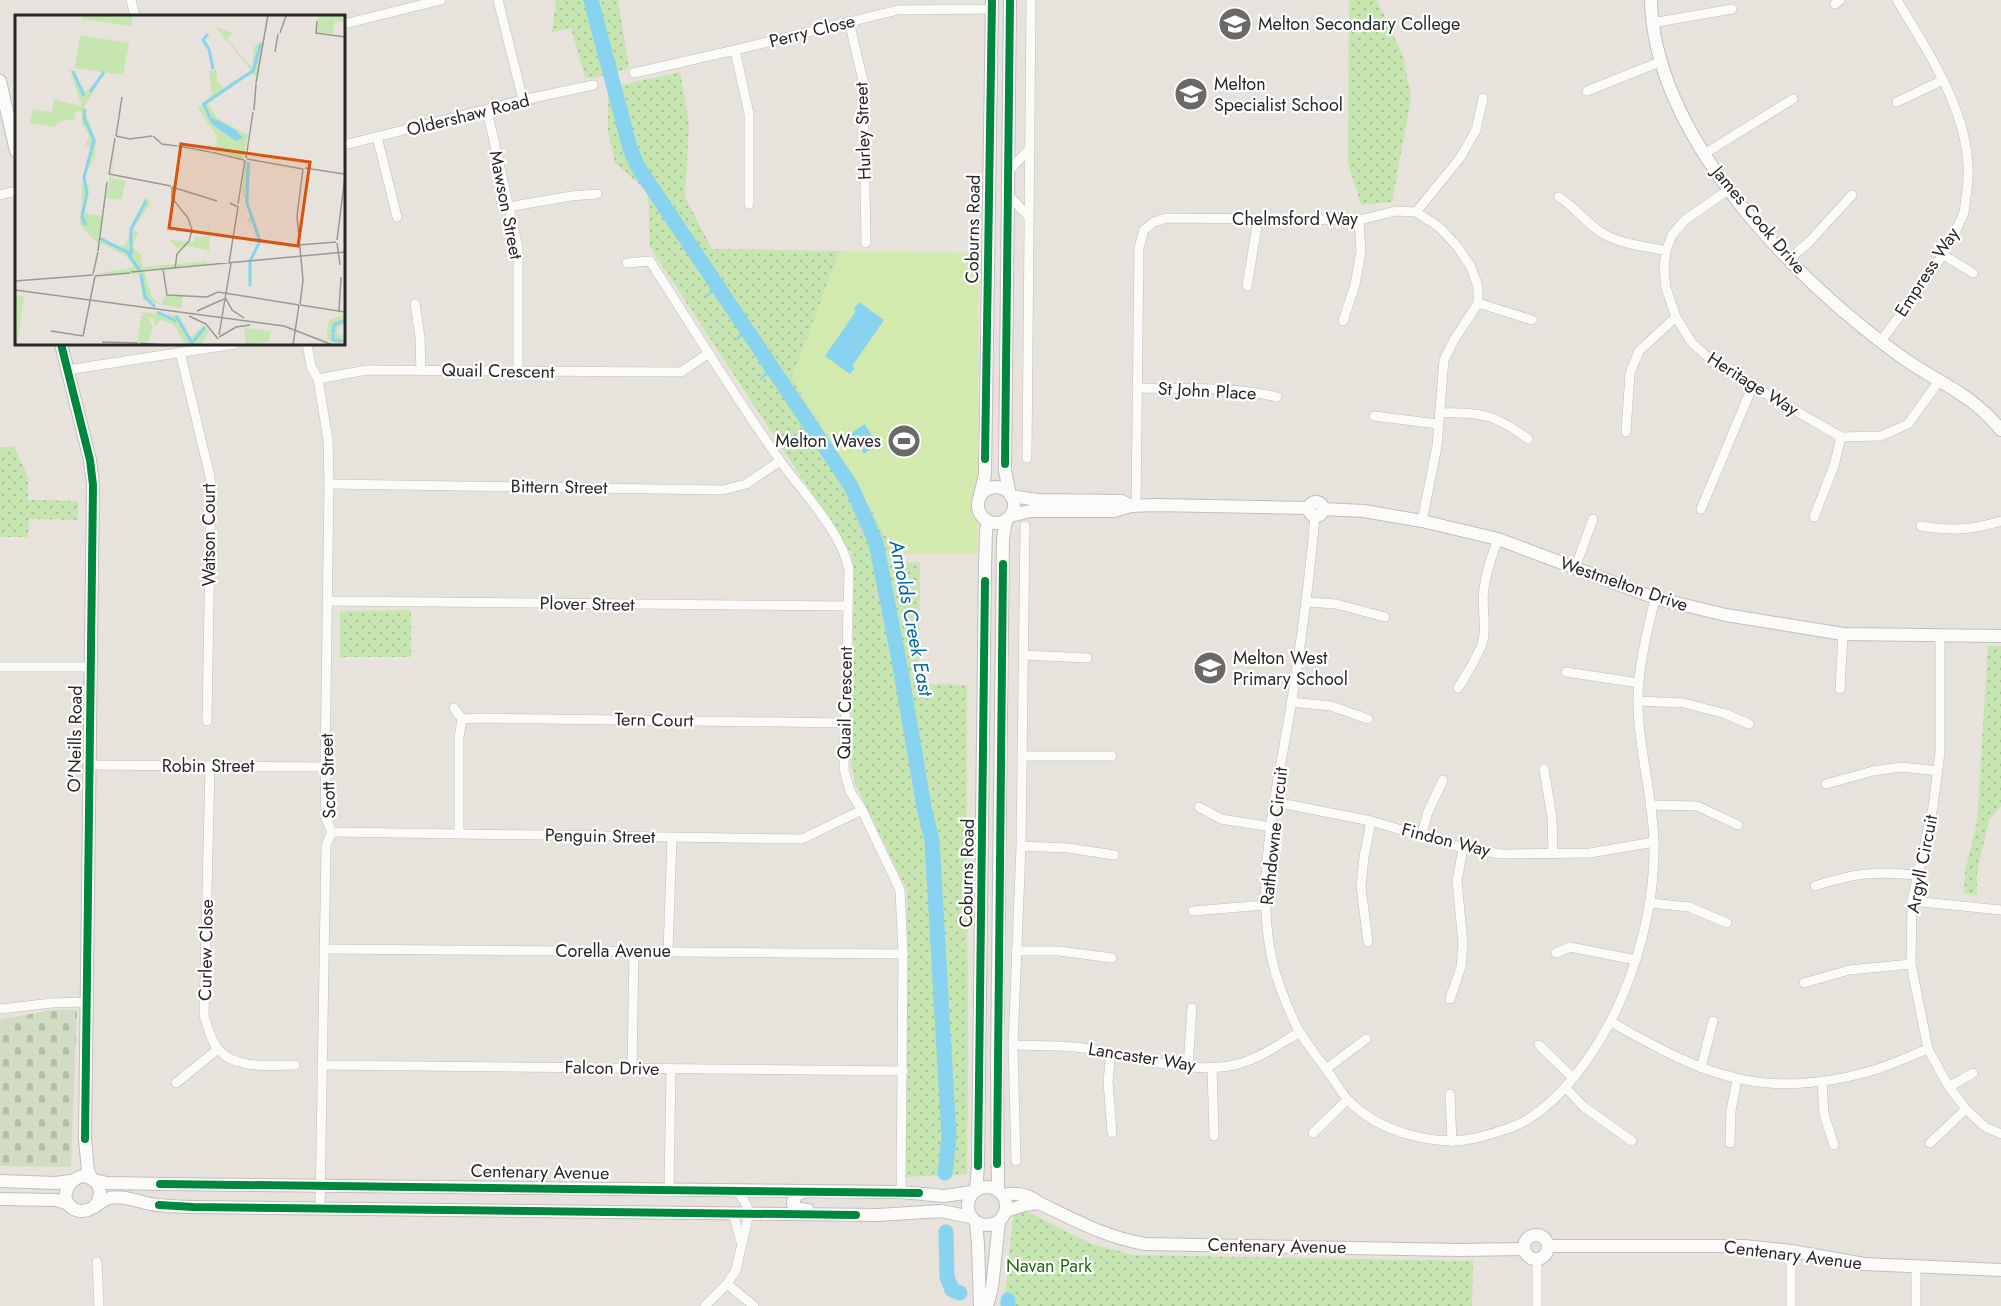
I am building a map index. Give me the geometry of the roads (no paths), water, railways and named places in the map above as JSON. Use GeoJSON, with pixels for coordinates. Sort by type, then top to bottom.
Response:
{"type":"FeatureCollection","features":[{"type":"Feature","properties":{"kind":"street"},"geometry":{"type":"LineString","coordinates":[[131,0],[135,15]]}},
{"type":"Feature","properties":{"kind":"street"},"geometry":{"type":"LineString","coordinates":[[345,24],[441,0]]}},
{"type":"Feature","properties":{"kind":"street"},"geometry":{"type":"LineString","coordinates":[[498,0],[523,100]]}},
{"type":"Feature","properties":{"kind":"street"},"geometry":{"type":"LineString","coordinates":[[1027,458],[1031,0]]}},
{"type":"Feature","properties":{"kind":"street","name":"James Cook Drive"},"geometry":{"type":"LineString","coordinates":[[1651,0],[1652,23],[1662,61],[1681,110],[1704,154],[1728,190],[1788,260],[1834,303],[1903,358],[1976,404],[2001,430]]}},
{"type":"Feature","properties":{"kind":"street","name":"Empress Way"},"geometry":{"type":"LineString","coordinates":[[1881,341],[1942,255],[1964,213],[1969,182],[1968,158],[1963,132],[1943,80],[1897,0]]}},
{"type":"Feature","properties":{"kind":"street"},"geometry":{"type":"LineString","coordinates":[[992,5],[1010,5]]}},
{"type":"Feature","properties":{"kind":"street","name":"Coburns Road"},"geometry":{"type":"LineString","coordinates":[[980,495],[985,475],[992,5]]}},
{"type":"Feature","properties":{"kind":"street","name":"Perry Close"},"geometry":{"type":"LineString","coordinates":[[634,73],[911,8],[992,5]]}},
{"type":"Feature","properties":{"kind":"street","name":"Coburns Road"},"geometry":{"type":"LineString","coordinates":[[1010,5],[1005,471],[1011,496]]}},
{"type":"Feature","properties":{"kind":"street"},"geometry":{"type":"LineString","coordinates":[[1652,23],[1732,9]]}},
{"type":"Feature","properties":{"kind":"street","name":"Hurley Street"},"geometry":{"type":"LineString","coordinates":[[849,21],[864,81],[866,243]]}},
{"type":"Feature","properties":{"kind":"street"},"geometry":{"type":"LineString","coordinates":[[735,51],[749,114],[749,204]]}},
{"type":"Feature","properties":{"kind":"street"},"geometry":{"type":"LineString","coordinates":[[1587,92],[1662,61]]}},
{"type":"Feature","properties":{"kind":"street"},"geometry":{"type":"LineString","coordinates":[[1897,102],[1943,80]]}},
{"type":"Feature","properties":{"kind":"street"},"geometry":{"type":"LineString","coordinates":[[0,81],[15,147]]}},
{"type":"Feature","properties":{"kind":"street","name":"Oldershaw Road"},"geometry":{"type":"LineString","coordinates":[[345,145],[523,100],[593,85]]}},
{"type":"Feature","properties":{"kind":"street"},"geometry":{"type":"LineString","coordinates":[[1422,521],[1437,446],[1444,360],[1478,303],[1478,287],[1471,267],[1457,246],[1439,227],[1416,212],[1460,158],[1476,130],[1483,98]]}},
{"type":"Feature","properties":{"kind":"street"},"geometry":{"type":"LineString","coordinates":[[1704,154],[1793,99]]}},
{"type":"Feature","properties":{"kind":"street","name":"Mawson Street"},"geometry":{"type":"LineString","coordinates":[[487,110],[518,248],[518,372]]}},
{"type":"Feature","properties":{"kind":"street"},"geometry":{"type":"LineString","coordinates":[[377,137],[397,217]]}},
{"type":"Feature","properties":{"kind":"street","name":"Coburns Road"},"geometry":{"type":"LineString","coordinates":[[1009,171],[1030,148]]}},
{"type":"Feature","properties":{"kind":"street","name":"Heritage Way"},"geometry":{"type":"LineString","coordinates":[[1728,190],[1685,220],[1672,235],[1666,251],[1664,269],[1666,288],[1676,317],[1692,343],[1718,366],[1841,437]]}},
{"type":"Feature","properties":{"kind":"street"},"geometry":{"type":"LineString","coordinates":[[0,195],[15,191]]}},
{"type":"Feature","properties":{"kind":"street"},"geometry":{"type":"LineString","coordinates":[[508,207],[597,194]]}},
{"type":"Feature","properties":{"kind":"street"},"geometry":{"type":"LineString","coordinates":[[1788,260],[1809,242],[1852,195]]}},
{"type":"Feature","properties":{"kind":"street","name":"Coburns Road"},"geometry":{"type":"LineString","coordinates":[[1009,196],[1029,217]]}},
{"type":"Feature","properties":{"kind":"street"},"geometry":{"type":"LineString","coordinates":[[1558,197],[1573,206],[1588,222],[1604,234],[1666,251]]}},
{"type":"Feature","properties":{"kind":"street","name":"Chelmsford Way"},"geometry":{"type":"LineString","coordinates":[[1134,506],[1139,248],[1144,230],[1154,222],[1166,218],[1359,220],[1396,212],[1416,212]]}},
{"type":"Feature","properties":{"kind":"street"},"geometry":{"type":"LineString","coordinates":[[1247,286],[1258,220]]}},
{"type":"Feature","properties":{"kind":"street"},"geometry":{"type":"LineString","coordinates":[[1343,321],[1355,285],[1361,251],[1359,220]]}},
{"type":"Feature","properties":{"kind":"street"},"geometry":{"type":"LineString","coordinates":[[1942,255],[1973,273]]}},
{"type":"Feature","properties":{"kind":"street","name":"Quail Crescent"},"geometry":{"type":"LineString","coordinates":[[627,262],[650,261],[780,461],[846,553],[849,570],[844,769],[850,791],[862,810],[900,890],[903,954],[901,1192]]}},
{"type":"Feature","properties":{"kind":"street"},"geometry":{"type":"LineString","coordinates":[[987,280],[1008,279]]}},
{"type":"Feature","properties":{"kind":"street"},"geometry":{"type":"LineString","coordinates":[[1478,303],[1532,320]]}},
{"type":"Feature","properties":{"kind":"street"},"geometry":{"type":"LineString","coordinates":[[415,304],[420,337],[421,370]]}},
{"type":"Feature","properties":{"kind":"street"},"geometry":{"type":"LineString","coordinates":[[1626,432],[1630,373],[1639,351],[1676,317]]}},
{"type":"Feature","properties":{"kind":"street","name":"O'Neills Road"},"geometry":{"type":"LineString","coordinates":[[61,345],[90,460],[93,486],[85,1128],[87,1165],[93,1179]]}},
{"type":"Feature","properties":{"kind":"street"},"geometry":{"type":"LineString","coordinates":[[67,370],[227,345]]}},
{"type":"Feature","properties":{"kind":"street","name":"Scott Street"},"geometry":{"type":"LineString","coordinates":[[307,345],[318,379],[328,440],[329,484],[325,768],[326,819],[332,832],[326,845],[320,1209]]}},
{"type":"Feature","properties":{"kind":"street","name":"Watson Court"},"geometry":{"type":"LineString","coordinates":[[180,352],[209,472],[210,485],[207,721]]}},
{"type":"Feature","properties":{"kind":"street","name":"Quail Crescent"},"geometry":{"type":"LineString","coordinates":[[318,379],[367,370],[681,372],[709,353]]}},
{"type":"Feature","properties":{"kind":"street"},"geometry":{"type":"LineString","coordinates":[[1814,517],[1834,466],[1841,437],[1881,436],[1908,424],[1939,381]]}},
{"type":"Feature","properties":{"kind":"street"},"geometry":{"type":"LineString","coordinates":[[1701,509],[1754,385]]}},
{"type":"Feature","properties":{"kind":"street","name":"St John Place"},"geometry":{"type":"LineString","coordinates":[[1137,388],[1234,390],[1258,392],[1277,397]]}},
{"type":"Feature","properties":{"kind":"street"},"geometry":{"type":"LineString","coordinates":[[1439,413],[1468,413],[1491,417],[1510,426],[1528,439]]}},
{"type":"Feature","properties":{"kind":"street"},"geometry":{"type":"LineString","coordinates":[[1374,416],[1438,424]]}},
{"type":"Feature","properties":{"kind":"street","name":"Bittern Street"},"geometry":{"type":"LineString","coordinates":[[329,484],[723,490],[746,484],[780,461]]}},
{"type":"Feature","properties":{"kind":"street"},"geometry":{"type":"LineString","coordinates":[[995,487],[1001,488],[1011,496],[1014,507],[1008,518],[994,523],[988,522],[979,513],[980,495],[995,487]]}},
{"type":"Feature","properties":{"kind":"street","name":"Westmelton Drive"},"geometry":{"type":"LineString","coordinates":[[1011,496],[1038,500],[1122,501],[1134,506]]}},
{"type":"Feature","properties":{"kind":"street","name":"Westmelton Drive"},"geometry":{"type":"LineString","coordinates":[[1008,518],[1030,511],[1114,511],[1134,506],[1178,505],[1364,511],[1422,521],[1498,539],[1655,598],[1726,615],[1843,634],[2001,636]]}},
{"type":"Feature","properties":{"kind":"street","name":"Rathdowne Circuit"},"geometry":{"type":"LineString","coordinates":[[1316,511],[1307,602],[1271,827],[1265,905],[1269,947],[1278,983],[1300,1032],[1347,1100],[1364,1114],[1406,1136],[1452,1142],[1505,1130],[1523,1122],[1542,1108],[1573,1078],[1611,1022],[1641,948],[1651,903],[1654,842],[1638,701],[1645,640],[1655,598]]}},
{"type":"Feature","properties":{"kind":"street","name":"Coburns Road"},"geometry":{"type":"LineString","coordinates":[[1001,1193],[997,1158],[997,1047],[1003,539],[1008,518]]}},
{"type":"Feature","properties":{"kind":"street"},"geometry":{"type":"LineString","coordinates":[[1575,568],[1593,519]]}},
{"type":"Feature","properties":{"kind":"street"},"geometry":{"type":"LineString","coordinates":[[1921,525],[1948,530],[1965,530],[2001,521]]}},
{"type":"Feature","properties":{"kind":"street","name":"Coburns Road"},"geometry":{"type":"LineString","coordinates":[[974,1191],[980,1046],[985,573],[988,522]]}},
{"type":"Feature","properties":{"kind":"street"},"geometry":{"type":"LineString","coordinates":[[1016,1161],[1013,1045],[1021,846],[1025,526]]}},
{"type":"Feature","properties":{"kind":"street"},"geometry":{"type":"LineString","coordinates":[[1458,688],[1483,641],[1483,591],[1498,539]]}},
{"type":"Feature","properties":{"kind":"street","name":"Plover Street"},"geometry":{"type":"LineString","coordinates":[[327,601],[847,606]]}},
{"type":"Feature","properties":{"kind":"street"},"geometry":{"type":"LineString","coordinates":[[1307,602],[1336,604],[1385,617]]}},
{"type":"Feature","properties":{"kind":"street"},"geometry":{"type":"LineString","coordinates":[[1840,689],[1843,634]]}},
{"type":"Feature","properties":{"kind":"street","name":"Argyll Circuit"},"geometry":{"type":"LineString","coordinates":[[1940,636],[1940,752],[1933,807],[1916,875],[1912,902],[1911,964],[1928,1049],[1949,1086],[1966,1109],[1985,1127],[2001,1134]]}},
{"type":"Feature","properties":{"kind":"street"},"geometry":{"type":"LineString","coordinates":[[1023,655],[1087,658]]}},
{"type":"Feature","properties":{"kind":"street"},"geometry":{"type":"LineString","coordinates":[[0,667],[91,667]]}},
{"type":"Feature","properties":{"kind":"street"},"geometry":{"type":"LineString","coordinates":[[1566,672],[1639,683]]}},
{"type":"Feature","properties":{"kind":"street"},"geometry":{"type":"LineString","coordinates":[[1638,701],[1684,703],[1726,714],[1749,724]]}},
{"type":"Feature","properties":{"kind":"street"},"geometry":{"type":"LineString","coordinates":[[1291,702],[1331,706],[1368,719]]}},
{"type":"Feature","properties":{"kind":"street"},"geometry":{"type":"LineString","coordinates":[[454,708],[462,719],[459,738],[459,834]]}},
{"type":"Feature","properties":{"kind":"street","name":"Tern Court"},"geometry":{"type":"LineString","coordinates":[[462,719],[846,723]]}},
{"type":"Feature","properties":{"kind":"street"},"geometry":{"type":"LineString","coordinates":[[1022,756],[1112,756]]}},
{"type":"Feature","properties":{"kind":"street","name":"Robin Street"},"geometry":{"type":"LineString","coordinates":[[90,765],[325,768]]}},
{"type":"Feature","properties":{"kind":"street","name":"Curlew Close"},"geometry":{"type":"LineString","coordinates":[[210,766],[204,1016],[218,1049]]}},
{"type":"Feature","properties":{"kind":"street"},"geometry":{"type":"LineString","coordinates":[[1826,784],[1873,771],[1902,767],[1938,771]]}},
{"type":"Feature","properties":{"kind":"street"},"geometry":{"type":"LineString","coordinates":[[1544,769],[1552,818],[1554,854]]}},
{"type":"Feature","properties":{"kind":"street"},"geometry":{"type":"LineString","coordinates":[[1421,836],[1428,812],[1443,780]]}},
{"type":"Feature","properties":{"kind":"street","name":"Findon Way"},"geometry":{"type":"LineString","coordinates":[[1275,802],[1371,820],[1463,848],[1503,854],[1590,853],[1654,842]]}},
{"type":"Feature","properties":{"kind":"street"},"geometry":{"type":"LineString","coordinates":[[1650,805],[1697,806],[1738,825]]}},
{"type":"Feature","properties":{"kind":"street"},"geometry":{"type":"LineString","coordinates":[[1199,807],[1221,819],[1271,827]]}},
{"type":"Feature","properties":{"kind":"street","name":"Penguin Street"},"geometry":{"type":"LineString","coordinates":[[332,832],[802,839],[862,810]]}},
{"type":"Feature","properties":{"kind":"street"},"geometry":{"type":"LineString","coordinates":[[1368,942],[1361,887],[1371,820]]}},
{"type":"Feature","properties":{"kind":"street"},"geometry":{"type":"LineString","coordinates":[[668,951],[672,838]]}},
{"type":"Feature","properties":{"kind":"street"},"geometry":{"type":"LineString","coordinates":[[1021,846],[1068,848],[1114,855]]}},
{"type":"Feature","properties":{"kind":"street"},"geometry":{"type":"LineString","coordinates":[[1450,999],[1461,967],[1463,944],[1457,881],[1463,848]]}},
{"type":"Feature","properties":{"kind":"street"},"geometry":{"type":"LineString","coordinates":[[1815,886],[1846,876],[1885,872],[1916,875]]}},
{"type":"Feature","properties":{"kind":"street"},"geometry":{"type":"LineString","coordinates":[[1912,902],[2001,910]]}},
{"type":"Feature","properties":{"kind":"street"},"geometry":{"type":"LineString","coordinates":[[1651,903],[1689,907],[1727,923]]}},
{"type":"Feature","properties":{"kind":"street"},"geometry":{"type":"LineString","coordinates":[[1193,910],[1265,905]]}},
{"type":"Feature","properties":{"kind":"street"},"geometry":{"type":"LineString","coordinates":[[1556,953],[1570,947],[1636,960]]}},
{"type":"Feature","properties":{"kind":"street","name":"Corella Avenue"},"geometry":{"type":"LineString","coordinates":[[324,948],[903,954]]}},
{"type":"Feature","properties":{"kind":"street"},"geometry":{"type":"LineString","coordinates":[[632,1069],[634,951]]}},
{"type":"Feature","properties":{"kind":"street"},"geometry":{"type":"LineString","coordinates":[[1016,951],[1076,952],[1112,958]]}},
{"type":"Feature","properties":{"kind":"street"},"geometry":{"type":"LineString","coordinates":[[1804,983],[1848,970],[1911,964]]}},
{"type":"Feature","properties":{"kind":"street"},"geometry":{"type":"LineString","coordinates":[[0,1009],[86,1002]]}},
{"type":"Feature","properties":{"kind":"street"},"geometry":{"type":"LineString","coordinates":[[1188,1066],[1192,1008]]}},
{"type":"Feature","properties":{"kind":"street"},"geometry":{"type":"LineString","coordinates":[[1611,1022],[1653,1046],[1701,1068],[1737,1079],[1780,1083],[1822,1081],[1864,1073],[1928,1049]]}},
{"type":"Feature","properties":{"kind":"street"},"geometry":{"type":"LineString","coordinates":[[1701,1068],[1713,1022]]}},
{"type":"Feature","properties":{"kind":"street","name":"Lancaster Way"},"geometry":{"type":"LineString","coordinates":[[1013,1045],[1079,1048],[1151,1062],[1212,1067],[1234,1065],[1260,1055],[1300,1032]]}},
{"type":"Feature","properties":{"kind":"street"},"geometry":{"type":"LineString","coordinates":[[1326,1069],[1366,1039]]}},
{"type":"Feature","properties":{"kind":"street"},"geometry":{"type":"LineString","coordinates":[[1539,1044],[1573,1078]]}},
{"type":"Feature","properties":{"kind":"street"},"geometry":{"type":"LineString","coordinates":[[980,1046],[997,1047]]}},
{"type":"Feature","properties":{"kind":"street"},"geometry":{"type":"LineString","coordinates":[[176,1083],[218,1049],[230,1059],[254,1065],[295,1065]]}},
{"type":"Feature","properties":{"kind":"street"},"geometry":{"type":"LineString","coordinates":[[1111,1053],[1108,1081],[1112,1133]]}},
{"type":"Feature","properties":{"kind":"street","name":"Falcon Drive"},"geometry":{"type":"LineString","coordinates":[[322,1065],[903,1071]]}},
{"type":"Feature","properties":{"kind":"street"},"geometry":{"type":"LineString","coordinates":[[1212,1067],[1214,1136]]}},
{"type":"Feature","properties":{"kind":"street"},"geometry":{"type":"LineString","coordinates":[[669,1189],[671,1069]]}},
{"type":"Feature","properties":{"kind":"street"},"geometry":{"type":"LineString","coordinates":[[1949,1086],[1973,1073]]}},
{"type":"Feature","properties":{"kind":"street"},"geometry":{"type":"LineString","coordinates":[[1730,1143],[1731,1111],[1737,1079]]}},
{"type":"Feature","properties":{"kind":"street"},"geometry":{"type":"LineString","coordinates":[[1822,1081],[1824,1114],[1834,1144]]}},
{"type":"Feature","properties":{"kind":"street"},"geometry":{"type":"LineString","coordinates":[[1565,1087],[1584,1107],[1632,1141]]}},
{"type":"Feature","properties":{"kind":"street"},"geometry":{"type":"LineString","coordinates":[[1450,1094],[1452,1142]]}},
{"type":"Feature","properties":{"kind":"street"},"geometry":{"type":"LineString","coordinates":[[1313,1133],[1347,1100]]}},
{"type":"Feature","properties":{"kind":"street"},"geometry":{"type":"LineString","coordinates":[[1930,1143],[1966,1109]]}},
{"type":"Feature","properties":{"kind":"street","name":"O'Neills Road"},"geometry":{"type":"LineString","coordinates":[[73,1180],[85,1128]]}},
{"type":"Feature","properties":{"kind":"street"},"geometry":{"type":"LineString","coordinates":[[0,1181],[56,1183],[87,1176],[93,1179],[100,1189],[100,1195],[94,1207]]}},
{"type":"Feature","properties":{"kind":"street","name":"Centenary Avenue"},"geometry":{"type":"LineString","coordinates":[[93,1179],[107,1183],[901,1192],[944,1197],[974,1191]]}},
{"type":"Feature","properties":{"kind":"street"},"geometry":{"type":"LineString","coordinates":[[69,1204],[66,1192],[73,1180]]}},
{"type":"Feature","properties":{"kind":"street"},"geometry":{"type":"LineString","coordinates":[[980,1306],[978,1244],[968,1205],[974,1191],[987,1187],[1001,1193],[1006,1200],[1006,1211],[999,1222],[992,1288],[987,1306]]}},
{"type":"Feature","properties":{"kind":"street"},"geometry":{"type":"LineString","coordinates":[[531,1188],[538,1204],[532,1211]]}},
{"type":"Feature","properties":{"kind":"street"},"geometry":{"type":"LineString","coordinates":[[705,1306],[727,1284],[736,1270],[748,1213],[747,1206],[738,1191]]}},
{"type":"Feature","properties":{"kind":"street"},"geometry":{"type":"LineString","coordinates":[[809,1191],[798,1194],[793,1202],[794,1208],[831,1210],[850,1215]]}},
{"type":"Feature","properties":{"kind":"street","name":"Centenary Avenue"},"geometry":{"type":"LineString","coordinates":[[1001,1193],[1032,1197],[1039,1203],[1099,1233],[1145,1244],[1459,1250],[1524,1249]]}},
{"type":"Feature","properties":{"kind":"street"},"geometry":{"type":"LineString","coordinates":[[0,1199],[56,1200],[83,1211],[108,1198],[124,1198],[193,1208],[850,1215],[941,1211],[973,1219],[987,1226],[999,1222]]}},
{"type":"Feature","properties":{"kind":"street"},"geometry":{"type":"LineString","coordinates":[[1006,1211],[1024,1204],[1039,1203]]}},
{"type":"Feature","properties":{"kind":"street"},"geometry":{"type":"LineString","coordinates":[[733,1213],[741,1244]]}},
{"type":"Feature","properties":{"kind":"street"},"geometry":{"type":"LineString","coordinates":[[1535,1235],[1545,1239],[1548,1246],[1544,1256],[1538,1259],[1530,1257],[1524,1249],[1526,1241],[1535,1235]]}},
{"type":"Feature","properties":{"kind":"street","name":"Centenary Avenue"},"geometry":{"type":"LineString","coordinates":[[1548,1246],[1744,1246],[1791,1251],[1864,1264],[2001,1270]]}},
{"type":"Feature","properties":{"kind":"street"},"geometry":{"type":"LineString","coordinates":[[1791,1251],[1791,1306]]}},
{"type":"Feature","properties":{"kind":"street"},"geometry":{"type":"LineString","coordinates":[[1537,1306],[1538,1259]]}},
{"type":"Feature","properties":{"kind":"street"},"geometry":{"type":"LineString","coordinates":[[97,1262],[99,1306]]}},
{"type":"Feature","properties":{"kind":"street"},"geometry":{"type":"LineString","coordinates":[[1916,1266],[1916,1306]]}},
{"type":"Feature","properties":{"kind":"street"},"geometry":{"type":"LineString","coordinates":[[727,1284],[754,1306]]}},
{"type":"Feature","properties":{"kind":"water"},"geometry":{"type":"Polygon","coordinates":[[[859,302],[884,320],[852,366],[855,368],[850,374],[825,356],[856,311],[854,309],[859,302]]]}},
{"type":"Feature","properties":{"kind":"water"},"geometry":{"type":"Polygon","coordinates":[[[865,424],[877,445],[864,454],[850,434],[865,424]]]}},
{"type":"Feature","properties":{"kind":"waterway","name":"Arnolds Creek East"},"geometry":{"type":"LineString","coordinates":[[591,0],[630,148],[638,167],[851,486],[876,543],[932,840],[949,1137],[945,1173]]}},
{"type":"Feature","properties":{"kind":"waterway"},"geometry":{"type":"LineString","coordinates":[[706,296],[720,287]]}},
{"type":"Feature","properties":{"kind":"waterway"},"geometry":{"type":"LineString","coordinates":[[737,339],[747,329]]}},
{"type":"Feature","properties":{"kind":"waterway"},"geometry":{"type":"LineString","coordinates":[[761,379],[773,367]]}},
{"type":"Feature","properties":{"kind":"waterway","name":"Arnolds Creek East"},"geometry":{"type":"LineString","coordinates":[[780,378],[790,383]]}},
{"type":"Feature","properties":{"kind":"waterway"},"geometry":{"type":"LineString","coordinates":[[806,449],[821,440]]}},
{"type":"Feature","properties":{"kind":"waterway","name":"Arnolds Creek East"},"geometry":{"type":"LineString","coordinates":[[946,1232],[947,1277],[952,1290],[960,1293]]}},
{"type":"Feature","properties":{"kind":"waterway","name":"Arnolds Creek East"},"geometry":{"type":"LineString","coordinates":[[1008,1300],[1008,1306]]}},
{"type":"Feature","properties":{"kind":"place","name":"Melton Secondary College"},"geometry":{"type":"Point","coordinates":[1235,24]}},
{"type":"Feature","properties":{"kind":"place","name":"Melton Specialist School"},"geometry":{"type":"Point","coordinates":[1191,94]}},
{"type":"Feature","properties":{"kind":"place","name":"Melton Waves"},"geometry":{"type":"Point","coordinates":[904,441]}},
{"type":"Feature","properties":{"kind":"place","name":"Melton West Primary School"},"geometry":{"type":"Point","coordinates":[1210,668]}},
{"type":"Feature","properties":{"kind":"park label","name":"Navan Park"},"geometry":{"type":"Point","coordinates":[1049,1266]}}]}
